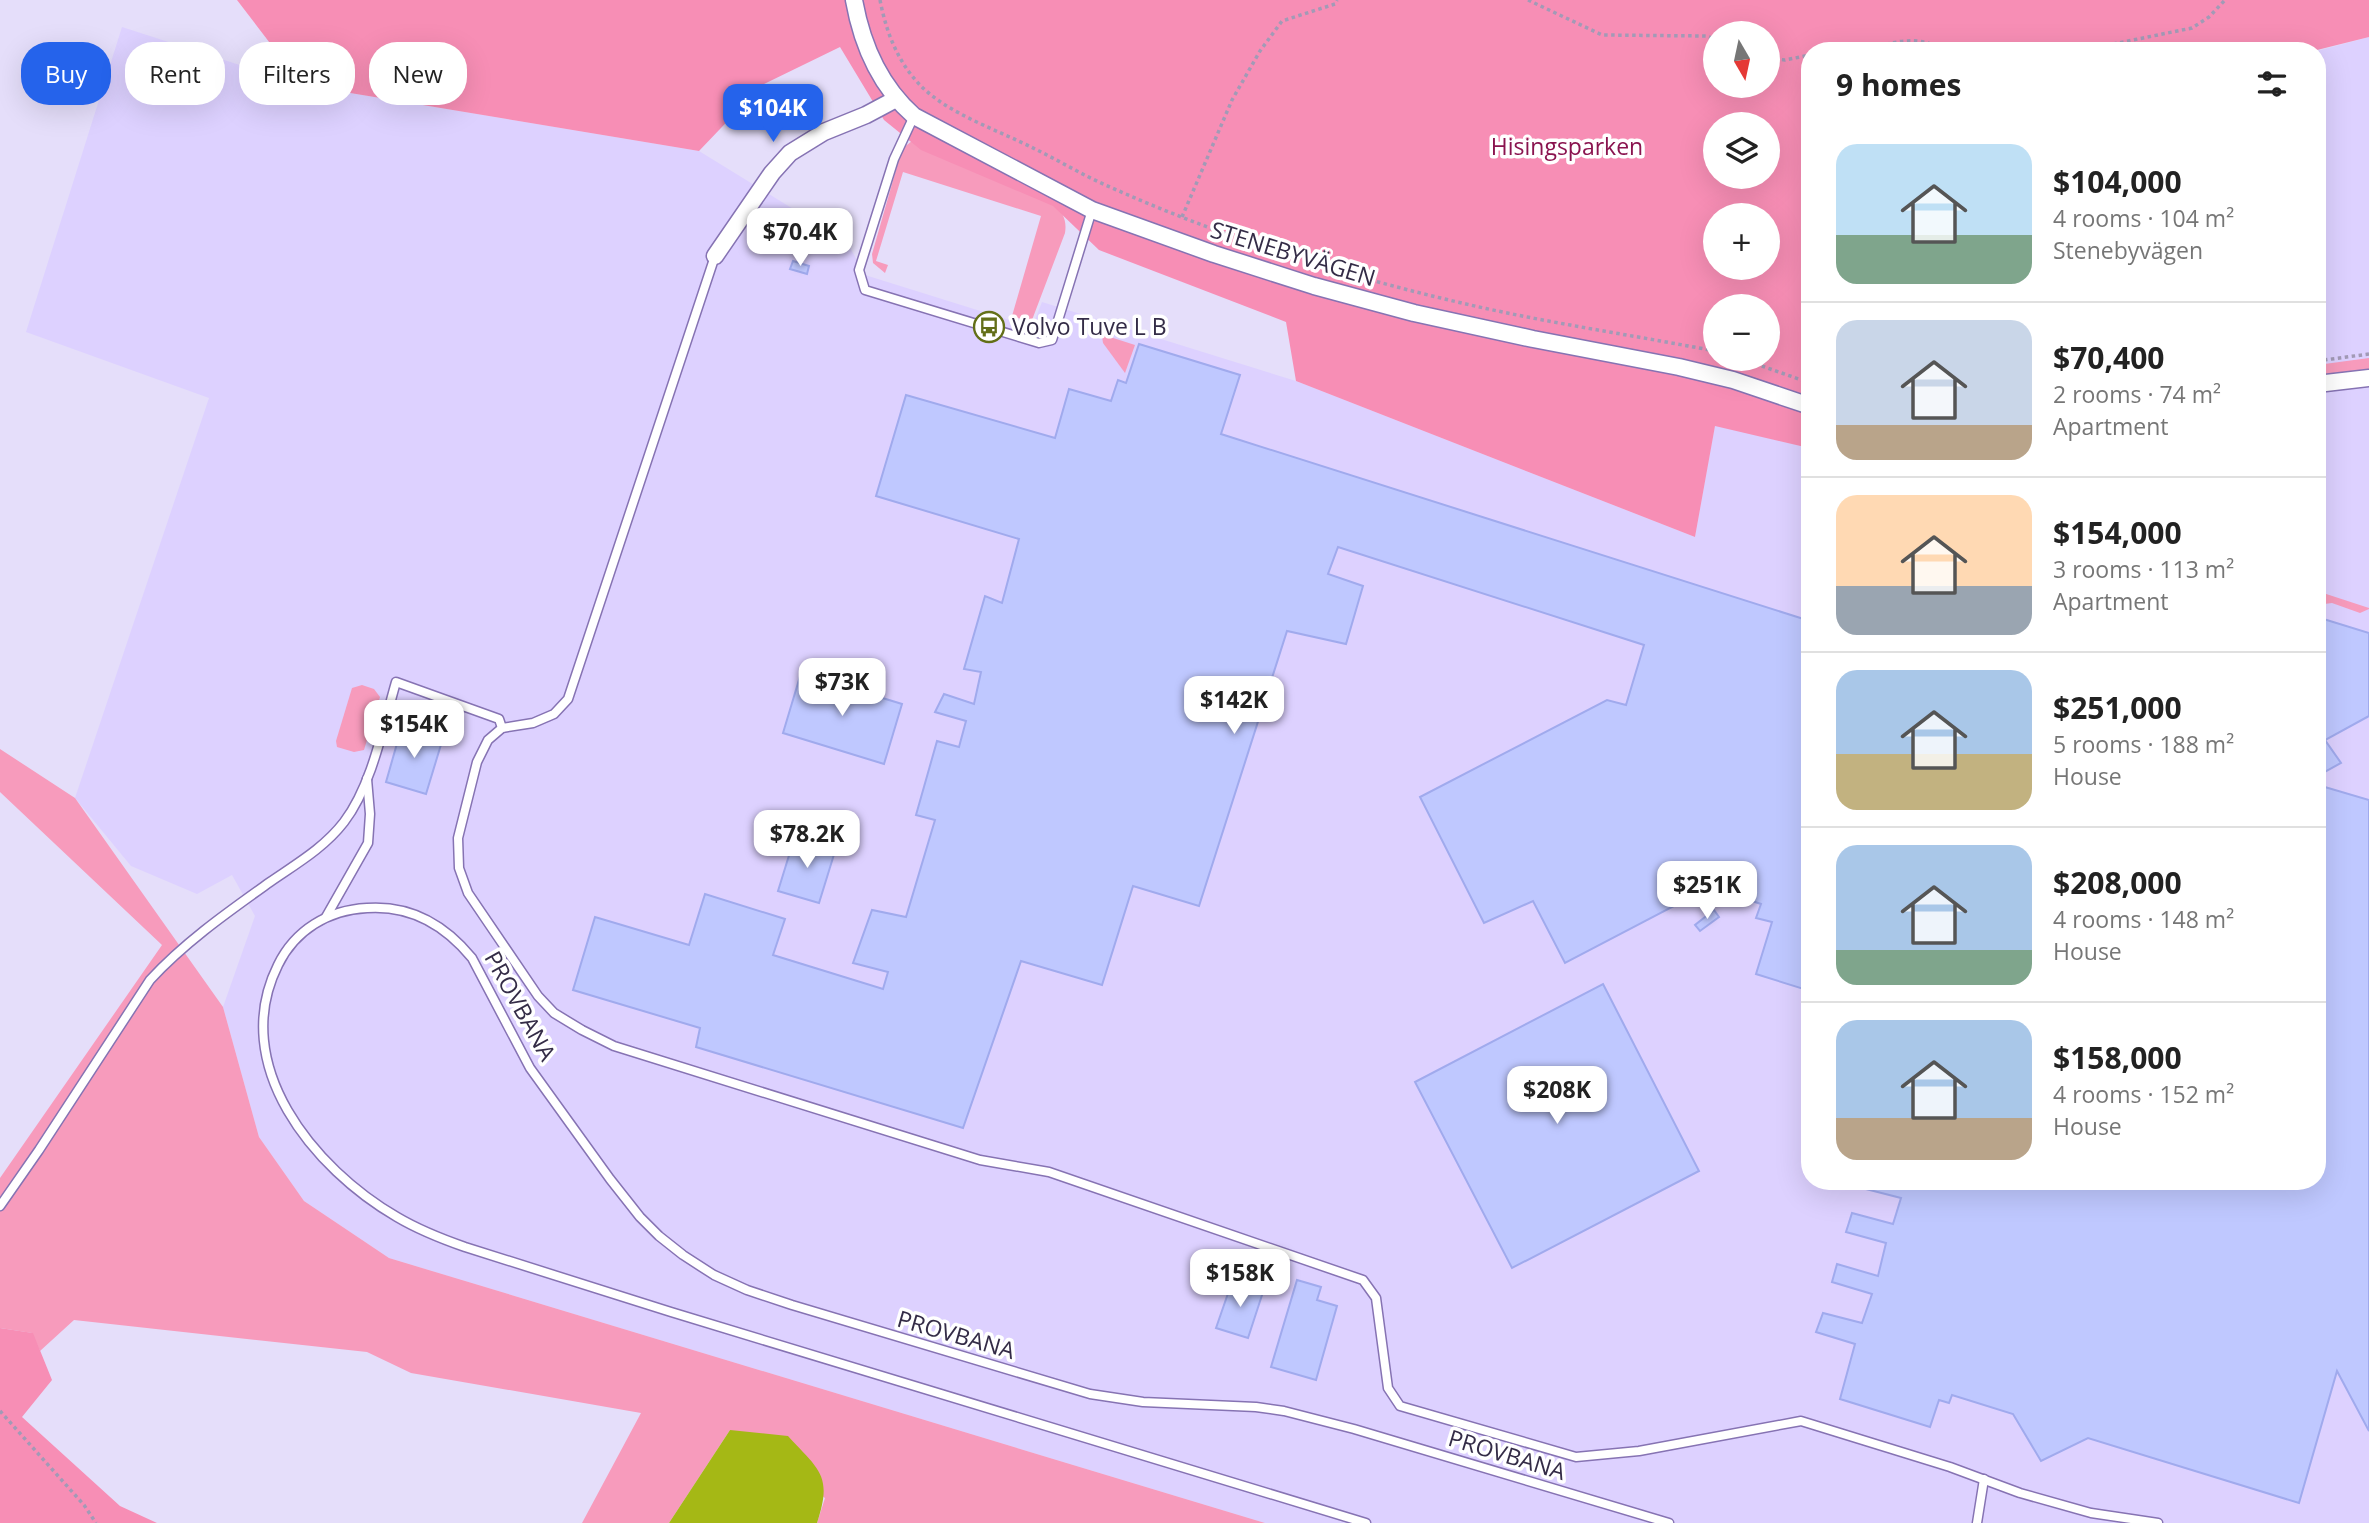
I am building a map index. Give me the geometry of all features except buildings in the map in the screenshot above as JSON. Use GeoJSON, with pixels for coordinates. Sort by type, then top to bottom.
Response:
{"type":"FeatureCollection","features":[{"type":"Feature","properties":{"kind":"street","name":"STENEBYVÄGEN"},"geometry":{"type":"LineString","coordinates":[[854,0],[866,49],[896,99],[914,116],[1092,210],[1214,254],[1363,300],[1495,332],[1679,367],[1733,380],[1801,403]]}},
{"type":"Feature","properties":{"kind":"street"},"geometry":{"type":"LineString","coordinates":[[715,256],[772,173],[790,153],[824,132],[896,99]]}},
{"type":"Feature","properties":{"kind":"street"},"geometry":{"type":"LineString","coordinates":[[2326,383],[2369,378]]}},
{"type":"Feature","properties":{"kind":"lane"},"geometry":{"type":"LineString","coordinates":[[914,116],[894,159],[859,270],[865,290],[1039,343],[1052,340],[1092,210]]}},
{"type":"Feature","properties":{"kind":"lane"},"geometry":{"type":"LineString","coordinates":[[715,256],[568,699],[554,714],[533,723],[502,728],[488,740],[477,762],[458,838],[459,868],[468,893],[538,996],[554,1013],[614,1046],[981,1160],[1048,1172],[1363,1280],[1376,1298],[1388,1388],[1400,1406],[1576,1457],[1639,1451],[1801,1421],[1950,1467],[2020,1493],[2091,1513],[2158,1523]]}},
{"type":"Feature","properties":{"kind":"lane"},"geometry":{"type":"LineString","coordinates":[[0,1206],[150,980],[172,956],[327,842],[346,820],[367,779],[396,682],[499,719],[502,728]]}},
{"type":"Feature","properties":{"kind":"lane"},"geometry":{"type":"LineString","coordinates":[[326,917],[368,843],[370,814],[367,779]]}},
{"type":"Feature","properties":{"kind":"lane","name":"PROVBANA"},"geometry":{"type":"LineString","coordinates":[[1366,1523],[620,1296],[465,1247],[398,1218],[355,1188],[318,1153],[281,1100],[263,1044],[263,1020],[272,977],[292,943],[308,928],[326,917],[358,908],[390,908],[429,920],[443,928],[472,958],[530,1068],[565,1119],[640,1217],[683,1255],[714,1275],[747,1290],[891,1336],[1090,1394],[1143,1402],[1256,1407],[1284,1411],[1354,1429],[1669,1523]]}},
{"type":"Feature","properties":{"kind":"lane"},"geometry":{"type":"LineString","coordinates":[[1977,1523],[1984,1479]]}},
{"type":"Feature","properties":{"kind":"path"},"geometry":{"type":"LineString","coordinates":[[880,0],[883,18],[894,48],[921,86],[941,101],[977,121],[1107,186],[1182,217],[1306,261],[1443,299],[1703,349]]}},
{"type":"Feature","properties":{"kind":"path"},"geometry":{"type":"LineString","coordinates":[[1182,217],[1232,100],[1260,51],[1282,20],[1335,4],[1337,0]]}},
{"type":"Feature","properties":{"kind":"path"},"geometry":{"type":"LineString","coordinates":[[1528,0],[1602,35],[1703,36]]}},
{"type":"Feature","properties":{"kind":"path"},"geometry":{"type":"LineString","coordinates":[[2124,42],[2192,28],[2225,0]]}},
{"type":"Feature","properties":{"kind":"path"},"geometry":{"type":"LineString","coordinates":[[1902,42],[1916,39],[1925,42]]}},
{"type":"Feature","properties":{"kind":"path"},"geometry":{"type":"LineString","coordinates":[[1780,60],[1801,57]]}},
{"type":"Feature","properties":{"kind":"path"},"geometry":{"type":"LineString","coordinates":[[2326,360],[2369,354]]}},
{"type":"Feature","properties":{"kind":"path"},"geometry":{"type":"LineString","coordinates":[[1776,371],[1801,380]]}},
{"type":"Feature","properties":{"kind":"path"},"geometry":{"type":"LineString","coordinates":[[0,1411],[84,1505],[96,1523]]}},
{"type":"Feature","properties":{"kind":"shaded area"},"geometry":{"type":"Polygon","coordinates":[[[122,27],[169,42],[125,42],[125,105],[225,105],[225,60],[239,65],[239,105],[355,105],[355,94],[369,96],[369,105],[422,105],[699,151],[847,242],[865,275],[1032,327],[1042,302],[1296,381],[1695,537],[1715,425],[1801,446],[1801,1190],[2326,1190],[2326,49],[2369,37],[2369,1523],[1265,1523],[389,1258],[304,1201],[259,1137],[223,1007],[255,916],[232,875],[197,894],[131,866],[75,798],[209,398],[26,332],[97,105],[111,105],[111,62],[122,27]]]}},
{"type":"Feature","properties":{"kind":"shaded area"},"geometry":{"type":"Polygon","coordinates":[[[912,141],[1054,203],[1060,210],[1065,220],[1065,233],[1032,320],[1012,316],[1041,216],[903,172],[876,261],[888,265],[885,273],[873,263],[872,254],[898,163],[903,148],[912,141]]]}},
{"type":"Feature","properties":{"kind":"shaded area"},"geometry":{"type":"Polygon","coordinates":[[[1102,336],[1135,345],[1125,373],[1103,343],[1102,336]]]}},
{"type":"Feature","properties":{"kind":"shaded area"},"geometry":{"type":"Polygon","coordinates":[[[2369,358],[2369,369],[2326,374],[2326,364],[2369,358]]]}},
{"type":"Feature","properties":{"kind":"shaded area"},"geometry":{"type":"Polygon","coordinates":[[[2326,594],[2369,609],[2360,613],[2332,603],[2326,604],[2326,594]]]}},
{"type":"Feature","properties":{"kind":"shaded area"},"geometry":{"type":"Polygon","coordinates":[[[362,685],[374,689],[380,697],[364,750],[354,752],[337,747],[336,741],[352,688],[362,685]]]}},
{"type":"Feature","properties":{"kind":"shaded area"},"geometry":{"type":"Polygon","coordinates":[[[0,749],[75,798],[223,1007],[259,1137],[304,1201],[389,1258],[1265,1523],[817,1523],[825,1498],[730,1430],[669,1523],[582,1523],[641,1413],[411,1373],[367,1352],[74,1320],[40,1351],[32,1333],[0,1328],[0,1178],[162,945],[0,792],[0,749]]]}},
{"type":"Feature","properties":{"kind":"shaded area"},"geometry":{"type":"Polygon","coordinates":[[[730,1430],[788,1436],[808,1457],[823,1483],[824,1494],[817,1523],[669,1523],[730,1430]]]}},
{"type":"Feature","properties":{"kind":"green space","name":"Hisingsparken"},"geometry":{"type":"Polygon","coordinates":[[[237,0],[2369,0],[2369,37],[2326,48],[2326,42],[1801,42],[1801,446],[1715,426],[1695,537],[1296,381],[1286,322],[1099,250],[1053,206],[921,150],[884,120],[840,47],[762,85],[699,151],[422,105],[467,105],[467,42],[369,42],[369,96],[355,94],[355,42],[269,42],[237,0]]]}},
{"type":"Feature","properties":{"kind":"green space"},"geometry":{"type":"Polygon","coordinates":[[[0,1328],[33,1333],[52,1380],[22,1417],[120,1506],[157,1523],[0,1523],[0,1328]]]}},
{"type":"Feature","properties":{"kind":"place","name":"Volvo Tuve L B"},"geometry":{"type":"Point","coordinates":[989,327]}}]}
